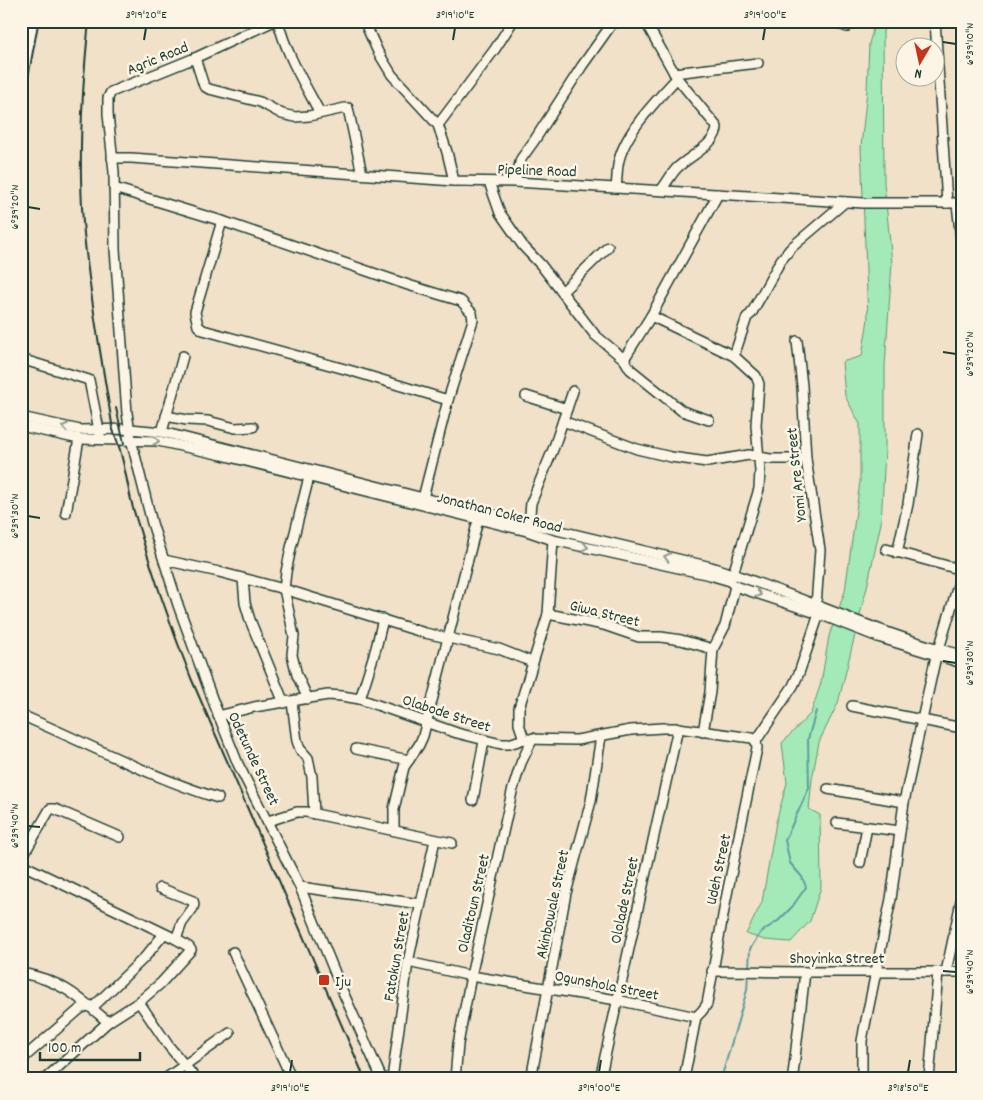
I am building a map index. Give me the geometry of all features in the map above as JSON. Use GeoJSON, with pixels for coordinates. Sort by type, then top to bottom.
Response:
{"type":"FeatureCollection","features":[{"type":"Feature","properties":{"kind":"main road"},"geometry":{"type":"LineString","coordinates":[[21,32],[23,21]]}},
{"type":"Feature","properties":{"kind":"main road"},"geometry":{"type":"LineString","coordinates":[[21,80],[32,21]]}},
{"type":"Feature","properties":{"kind":"street","name":"Agric Road"},"geometry":{"type":"LineString","coordinates":[[112,158],[108,98],[112,92],[195,58],[274,21]]}},
{"type":"Feature","properties":{"kind":"street"},"geometry":{"type":"LineString","coordinates":[[278,21],[281,35],[293,63],[320,113]]}},
{"type":"Feature","properties":{"kind":"street"},"geometry":{"type":"LineString","coordinates":[[364,21],[378,52],[392,75],[438,125],[454,181]]}},
{"type":"Feature","properties":{"kind":"street"},"geometry":{"type":"LineString","coordinates":[[438,125],[495,49],[513,21]]}},
{"type":"Feature","properties":{"kind":"street"},"geometry":{"type":"LineString","coordinates":[[515,182],[520,158],[534,142],[590,54],[614,21]]}},
{"type":"Feature","properties":{"kind":"street"},"geometry":{"type":"LineString","coordinates":[[645,21],[675,76],[717,126],[717,132],[698,153],[685,160],[661,190]]}},
{"type":"Feature","properties":{"kind":"street"},"geometry":{"type":"LineString","coordinates":[[831,21],[846,27],[848,21]]}},
{"type":"Feature","properties":{"kind":"street"},"geometry":{"type":"LineString","coordinates":[[935,21],[946,203]]}},
{"type":"Feature","properties":{"kind":"street"},"geometry":{"type":"LineString","coordinates":[[195,58],[204,86],[209,89],[260,102],[282,114],[295,117],[309,116],[348,108],[362,174]]}},
{"type":"Feature","properties":{"kind":"street"},"geometry":{"type":"LineString","coordinates":[[616,188],[618,164],[625,143],[675,76],[758,63]]}},
{"type":"Feature","properties":{"kind":"street","name":"Pipeline Road"},"geometry":{"type":"LineString","coordinates":[[112,158],[454,181],[515,182],[864,203],[959,204]]}},
{"type":"Feature","properties":{"kind":"street","name":"Odetunde Street"},"geometry":{"type":"LineString","coordinates":[[112,158],[116,259],[127,412],[144,496],[178,605],[218,716],[238,764],[300,887],[342,990],[382,1079]]}},
{"type":"Feature","properties":{"kind":"street"},"geometry":{"type":"LineString","coordinates":[[490,182],[500,213],[523,246],[542,266],[595,335],[624,359],[630,369],[682,411],[709,420]]}},
{"type":"Feature","properties":{"kind":"street"},"geometry":{"type":"LineString","coordinates":[[114,188],[222,221],[461,301],[472,313],[472,320],[448,400],[423,498]]}},
{"type":"Feature","properties":{"kind":"street"},"geometry":{"type":"LineString","coordinates":[[624,359],[651,316],[718,194]]}},
{"type":"Feature","properties":{"kind":"street"},"geometry":{"type":"LineString","coordinates":[[734,356],[747,317],[751,314],[780,260],[792,247],[845,202]]}},
{"type":"Feature","properties":{"kind":"street"},"geometry":{"type":"LineString","coordinates":[[959,204],[962,248]]}},
{"type":"Feature","properties":{"kind":"street"},"geometry":{"type":"LineString","coordinates":[[222,221],[195,312],[198,326],[203,330],[352,371],[448,400]]}},
{"type":"Feature","properties":{"kind":"street"},"geometry":{"type":"LineString","coordinates":[[562,292],[608,247]]}},
{"type":"Feature","properties":{"kind":"street"},"geometry":{"type":"LineString","coordinates":[[651,316],[734,356],[756,376],[759,384],[756,425],[759,489],[733,574]]}},
{"type":"Feature","properties":{"kind":"street","name":"Yomi Are Street"},"geometry":{"type":"LineString","coordinates":[[756,741],[793,686],[799,673],[818,610],[820,550],[806,459],[802,386],[797,341]]}},
{"type":"Feature","properties":{"kind":"street"},"geometry":{"type":"LineString","coordinates":[[162,432],[183,356]]}},
{"type":"Feature","properties":{"kind":"street"},"geometry":{"type":"LineString","coordinates":[[21,360],[89,380],[101,440]]}},
{"type":"Feature","properties":{"kind":"street"},"geometry":{"type":"LineString","coordinates":[[529,524],[531,503],[554,447],[574,390]]}},
{"type":"Feature","properties":{"kind":"street"},"geometry":{"type":"LineString","coordinates":[[526,396],[567,409]]}},
{"type":"Feature","properties":{"kind":"street"},"geometry":{"type":"LineString","coordinates":[[166,416],[208,421],[235,428],[253,427]]}},
{"type":"Feature","properties":{"kind":"street","name":"Jonathan Coker Road"},"geometry":{"type":"LineString","coordinates":[[21,417],[80,430],[130,429],[162,432],[733,574],[878,637],[937,653],[962,663]]}},
{"type":"Feature","properties":{"kind":"street"},"geometry":{"type":"LineString","coordinates":[[563,421],[637,449],[671,457],[707,462],[749,455],[770,459],[806,459]]}},
{"type":"Feature","properties":{"kind":"street","name":"Jonathan Coker Road"},"geometry":{"type":"LineString","coordinates":[[21,426],[79,439],[158,440],[527,531],[553,540],[710,575],[730,581],[735,586],[818,610]]}},
{"type":"Feature","properties":{"kind":"street"},"geometry":{"type":"LineString","coordinates":[[897,552],[908,504],[918,434]]}},
{"type":"Feature","properties":{"kind":"street"},"geometry":{"type":"LineString","coordinates":[[66,513],[79,439]]}},
{"type":"Feature","properties":{"kind":"street"},"geometry":{"type":"LineString","coordinates":[[308,698],[297,675],[292,655],[294,636],[284,589],[289,556],[309,477]]}},
{"type":"Feature","properties":{"kind":"street"},"geometry":{"type":"LineString","coordinates":[[394,830],[394,808],[404,767],[419,745],[426,723],[478,520]]}},
{"type":"Feature","properties":{"kind":"street"},"geometry":{"type":"LineString","coordinates":[[528,739],[519,724],[519,708],[548,614],[553,540]]}},
{"type":"Feature","properties":{"kind":"street"},"geometry":{"type":"LineString","coordinates":[[862,1079],[862,1041],[891,899],[904,802],[937,653],[962,571],[886,549]]}},
{"type":"Feature","properties":{"kind":"street"},"geometry":{"type":"LineString","coordinates":[[164,560],[284,589],[425,633],[499,649],[532,662]]}},
{"type":"Feature","properties":{"kind":"street"},"geometry":{"type":"LineString","coordinates":[[243,579],[245,603],[250,620],[288,702],[300,749],[308,758],[312,777],[314,814]]}},
{"type":"Feature","properties":{"kind":"street"},"geometry":{"type":"LineString","coordinates":[[703,732],[710,692],[713,649],[725,626],[735,586]]}},
{"type":"Feature","properties":{"kind":"street","name":"Giwa Street"},"geometry":{"type":"LineString","coordinates":[[548,614],[604,625],[639,637],[661,637],[681,640],[713,649]]}},
{"type":"Feature","properties":{"kind":"street"},"geometry":{"type":"LineString","coordinates":[[360,699],[384,619]]}},
{"type":"Feature","properties":{"kind":"street","name":"Jonathan Coker Road"},"geometry":{"type":"LineString","coordinates":[[937,653],[962,655]]}},
{"type":"Feature","properties":{"kind":"street","name":"Olabode Street"},"geometry":{"type":"LineString","coordinates":[[218,716],[254,707],[308,698],[342,696],[360,699],[426,723],[484,741],[501,744],[510,744],[528,739],[577,740],[631,730],[678,728],[752,738],[756,741]]}},
{"type":"Feature","properties":{"kind":"street"},"geometry":{"type":"LineString","coordinates":[[852,706],[962,728]]}},
{"type":"Feature","properties":{"kind":"street"},"geometry":{"type":"LineString","coordinates":[[21,715],[130,765],[218,798]]}},
{"type":"Feature","properties":{"kind":"street","name":"Ololade Street"},"geometry":{"type":"LineString","coordinates":[[600,1079],[678,728]]}},
{"type":"Feature","properties":{"kind":"street","name":"Akinbowale Street"},"geometry":{"type":"LineString","coordinates":[[531,1079],[566,893],[591,801],[601,736]]}},
{"type":"Feature","properties":{"kind":"street","name":"Oladitoun Street"},"geometry":{"type":"LineString","coordinates":[[455,1079],[458,1044],[471,976],[512,792],[528,739]]}},
{"type":"Feature","properties":{"kind":"street"},"geometry":{"type":"LineString","coordinates":[[473,800],[484,741]]}},
{"type":"Feature","properties":{"kind":"street","name":"Udeh Street"},"geometry":{"type":"LineString","coordinates":[[696,1017],[706,1004],[757,748],[756,741]]}},
{"type":"Feature","properties":{"kind":"street"},"geometry":{"type":"LineString","coordinates":[[356,749],[409,760]]}},
{"type":"Feature","properties":{"kind":"street"},"geometry":{"type":"LineString","coordinates":[[828,789],[904,802]]}},
{"type":"Feature","properties":{"kind":"street"},"geometry":{"type":"LineString","coordinates":[[21,859],[50,809],[55,809],[120,837]]}},
{"type":"Feature","properties":{"kind":"street"},"geometry":{"type":"LineString","coordinates":[[268,821],[297,812],[314,814],[452,843]]}},
{"type":"Feature","properties":{"kind":"street"},"geometry":{"type":"LineString","coordinates":[[837,822],[900,831]]}},
{"type":"Feature","properties":{"kind":"street"},"geometry":{"type":"LineString","coordinates":[[860,863],[867,826]]}},
{"type":"Feature","properties":{"kind":"street","name":"Fatokun Street"},"geometry":{"type":"LineString","coordinates":[[392,1079],[408,962],[435,840]]}},
{"type":"Feature","properties":{"kind":"street"},"geometry":{"type":"LineString","coordinates":[[21,864],[176,939],[191,950],[139,1002],[108,1022],[45,1079]]}},
{"type":"Feature","properties":{"kind":"street"},"geometry":{"type":"LineString","coordinates":[[300,887],[420,904]]}},
{"type":"Feature","properties":{"kind":"street"},"geometry":{"type":"LineString","coordinates":[[160,888],[193,901],[194,904],[194,908],[182,923],[176,939]]}},
{"type":"Feature","properties":{"kind":"street"},"geometry":{"type":"LineString","coordinates":[[929,1079],[942,972],[960,919],[962,897]]}},
{"type":"Feature","properties":{"kind":"street"},"geometry":{"type":"LineString","coordinates":[[21,1060],[80,1008],[90,1006],[145,957],[164,934]]}},
{"type":"Feature","properties":{"kind":"street"},"geometry":{"type":"LineString","coordinates":[[233,952],[291,1075],[280,1079]]}},
{"type":"Feature","properties":{"kind":"street","name":"Ogunshola Street"},"geometry":{"type":"LineString","coordinates":[[408,962],[471,976],[617,1000],[696,1017]]}},
{"type":"Feature","properties":{"kind":"street","name":"Shoyinka Street"},"geometry":{"type":"LineString","coordinates":[[712,970],[749,972],[962,972]]}},
{"type":"Feature","properties":{"kind":"street"},"geometry":{"type":"LineString","coordinates":[[793,1075],[805,972]]}},
{"type":"Feature","properties":{"kind":"street"},"geometry":{"type":"LineString","coordinates":[[21,973],[44,978],[59,984],[90,1006],[108,1022]]}},
{"type":"Feature","properties":{"kind":"street"},"geometry":{"type":"LineString","coordinates":[[139,1002],[168,1045],[196,1079]]}},
{"type":"Feature","properties":{"kind":"street"},"geometry":{"type":"LineString","coordinates":[[684,1079],[696,1017]]}},
{"type":"Feature","properties":{"kind":"street"},"geometry":{"type":"LineString","coordinates":[[165,1079],[230,1033]]}},
{"type":"Feature","properties":{"kind":"green space"},"geometry":{"type":"Polygon","coordinates":[[[875,21],[885,21],[883,32],[884,183],[892,263],[885,366],[885,451],[881,523],[838,703],[819,742],[812,779],[809,809],[820,815],[821,887],[810,921],[791,942],[765,940],[746,934],[762,902],[776,822],[787,783],[782,743],[811,713],[821,683],[829,636],[845,591],[860,482],[860,424],[845,396],[842,362],[862,356],[868,319],[861,147],[867,90],[869,44],[875,21]]]}},
{"type":"Feature","properties":{"kind":"waterway"},"geometry":{"type":"LineString","coordinates":[[749,968],[750,949],[761,932],[778,921],[792,907],[806,887],[802,877],[790,863],[785,840],[809,788],[808,739],[816,711]]}},
{"type":"Feature","properties":{"kind":"waterway"},"geometry":{"type":"LineString","coordinates":[[721,1079],[747,990],[748,975]]}},
{"type":"Feature","properties":{"kind":"railway"},"geometry":{"type":"LineString","coordinates":[[89,21],[84,71],[82,122],[81,173],[83,223],[92,301],[113,430],[122,458],[133,508],[160,594],[191,678],[365,1079]]}},
{"type":"Feature","properties":{"kind":"railway"},"geometry":{"type":"LineString","coordinates":[[116,408],[124,443]]}},
{"type":"Feature","properties":{"kind":"place","name":"Iju"},"geometry":{"type":"Point","coordinates":[324,980]}}]}
